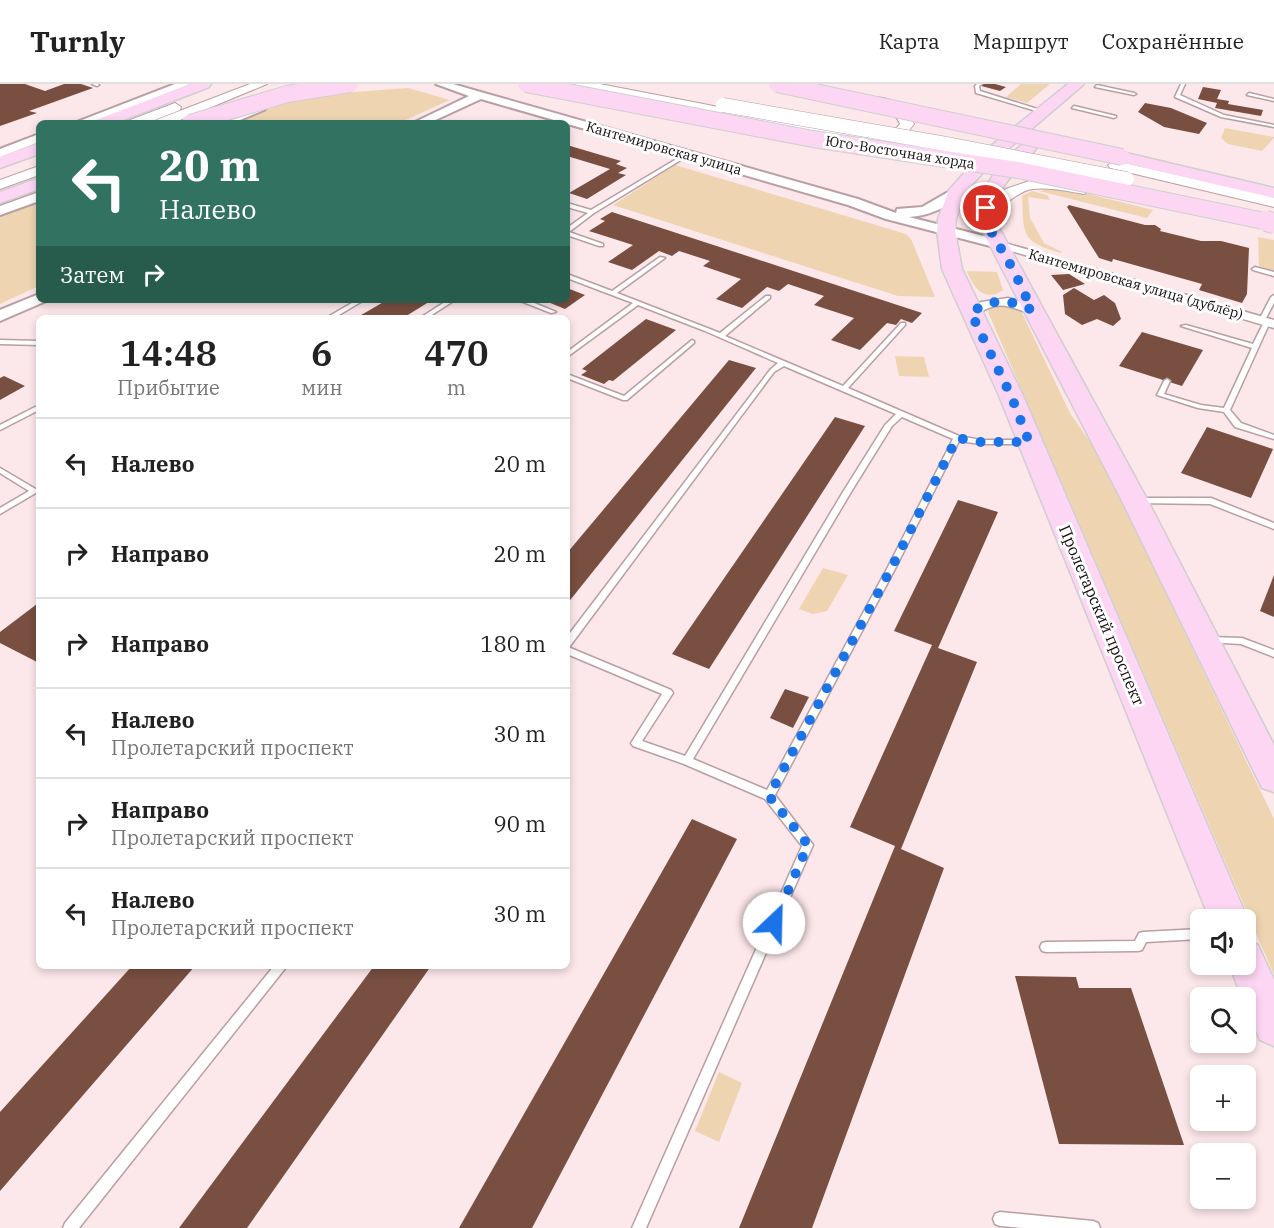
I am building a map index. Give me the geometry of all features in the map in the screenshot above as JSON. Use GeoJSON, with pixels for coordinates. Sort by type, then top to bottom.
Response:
{"type":"FeatureCollection","features":[{"type":"Feature","properties":{"kind":"main road"},"geometry":{"type":"LineString","coordinates":[[110,120],[204,84]]}},
{"type":"Feature","properties":{"kind":"main road"},"geometry":{"type":"LineString","coordinates":[[142,120],[231,84]]}},
{"type":"Feature","properties":{"kind":"main road"},"geometry":{"type":"LineString","coordinates":[[169,120],[261,84]]}},
{"type":"Feature","properties":{"kind":"main road"},"geometry":{"type":"LineString","coordinates":[[198,120],[268,94],[308,84]]}},
{"type":"Feature","properties":{"kind":"main road"},"geometry":{"type":"LineString","coordinates":[[206,117],[287,94],[350,84]]}},
{"type":"Feature","properties":{"kind":"main road","name":"Юго-Восточная хорда"},"geometry":{"type":"LineString","coordinates":[[526,84],[813,139],[1040,174],[1274,223]]}},
{"type":"Feature","properties":{"kind":"main road"},"geometry":{"type":"LineString","coordinates":[[581,84],[829,133],[881,138],[906,128],[905,117],[899,110],[867,98]]}},
{"type":"Feature","properties":{"kind":"main road"},"geometry":{"type":"LineString","coordinates":[[611,84],[725,99],[1119,161],[1274,202]]}},
{"type":"Feature","properties":{"kind":"main road"},"geometry":{"type":"LineString","coordinates":[[777,84],[1274,194]]}},
{"type":"Feature","properties":{"kind":"main road"},"geometry":{"type":"LineString","coordinates":[[800,84],[1043,135]]}},
{"type":"Feature","properties":{"kind":"main road","name":"Пролетарский проспект"},"geometry":{"type":"LineString","coordinates":[[1077,84],[1060,115],[1021,130],[987,158],[955,194],[946,231],[952,269],[1012,398],[1224,909]]}},
{"type":"Feature","properties":{"kind":"main road","name":"Пролетарский проспект"},"geometry":{"type":"LineString","coordinates":[[986,208],[990,193],[1002,174],[1043,135],[1060,115],[1098,85]]}},
{"type":"Feature","properties":{"kind":"main road"},"geometry":{"type":"LineString","coordinates":[[725,99],[1126,179],[1274,212]]}},
{"type":"Feature","properties":{"kind":"main road"},"geometry":{"type":"LineString","coordinates":[[0,163],[36,149]]}},
{"type":"Feature","properties":{"kind":"main road"},"geometry":{"type":"LineString","coordinates":[[0,176],[36,162]]}},
{"type":"Feature","properties":{"kind":"main road"},"geometry":{"type":"LineString","coordinates":[[0,185],[36,183]]}},
{"type":"Feature","properties":{"kind":"main road"},"geometry":{"type":"LineString","coordinates":[[0,198],[36,183]]}},
{"type":"Feature","properties":{"kind":"main road"},"geometry":{"type":"LineString","coordinates":[[1274,231],[1102,194],[1039,184],[1016,187],[986,208],[988,226],[1135,501],[1274,778]]}},
{"type":"Feature","properties":{"kind":"main road"},"geometry":{"type":"LineString","coordinates":[[1252,975],[1274,1026]]}},
{"type":"Feature","properties":{"kind":"street"},"geometry":{"type":"LineString","coordinates":[[88,120],[185,84]]}},
{"type":"Feature","properties":{"kind":"street"},"geometry":{"type":"LineString","coordinates":[[266,105],[293,90],[294,84]]}},
{"type":"Feature","properties":{"kind":"street"},"geometry":{"type":"LineString","coordinates":[[230,120],[266,105],[329,84]]}},
{"type":"Feature","properties":{"kind":"street","name":"Кантемировская улица"},"geometry":{"type":"LineString","coordinates":[[441,84],[566,120]]}},
{"type":"Feature","properties":{"kind":"street"},"geometry":{"type":"LineString","coordinates":[[426,120],[480,95]]}},
{"type":"Feature","properties":{"kind":"street","name":"Кантемировская улица"},"geometry":{"type":"LineString","coordinates":[[570,121],[853,202],[897,211],[920,213],[934,210],[955,194]]}},
{"type":"Feature","properties":{"kind":"street"},"geometry":{"type":"LineString","coordinates":[[0,153],[36,139]]}},
{"type":"Feature","properties":{"kind":"street"},"geometry":{"type":"LineString","coordinates":[[0,211],[36,184]]}},
{"type":"Feature","properties":{"kind":"street","name":"Кантемировская улица"},"geometry":{"type":"LineString","coordinates":[[853,202],[891,216],[998,244]]}},
{"type":"Feature","properties":{"kind":"street","name":"Кантемировская улица (дублёр)"},"geometry":{"type":"LineString","coordinates":[[998,244],[1267,322]]}},
{"type":"Feature","properties":{"kind":"street"},"geometry":{"type":"LineString","coordinates":[[0,316],[36,300]]}},
{"type":"Feature","properties":{"kind":"street"},"geometry":{"type":"LineString","coordinates":[[971,313],[985,303],[1000,301],[1017,303],[1032,310]]}},
{"type":"Feature","properties":{"kind":"lane"},"geometry":{"type":"LineString","coordinates":[[980,84],[977,86],[978,93],[1060,115],[1114,117]]}},
{"type":"Feature","properties":{"kind":"lane"},"geometry":{"type":"LineString","coordinates":[[1183,84],[1177,96],[1223,116],[1274,126]]}},
{"type":"Feature","properties":{"kind":"lane"},"geometry":{"type":"LineString","coordinates":[[1098,85],[1134,94]]}},
{"type":"Feature","properties":{"kind":"lane"},"geometry":{"type":"LineString","coordinates":[[1249,94],[1274,100]]}},
{"type":"Feature","properties":{"kind":"lane"},"geometry":{"type":"LineString","coordinates":[[570,230],[592,212],[687,155]]}},
{"type":"Feature","properties":{"kind":"lane"},"geometry":{"type":"LineString","coordinates":[[570,206],[592,212]]}},
{"type":"Feature","properties":{"kind":"lane"},"geometry":{"type":"LineString","coordinates":[[570,233],[601,245]]}},
{"type":"Feature","properties":{"kind":"lane"},"geometry":{"type":"LineString","coordinates":[[612,294],[662,258]]}},
{"type":"Feature","properties":{"kind":"lane"},"geometry":{"type":"LineString","coordinates":[[1254,269],[1274,274]]}},
{"type":"Feature","properties":{"kind":"lane"},"geometry":{"type":"LineString","coordinates":[[570,277],[707,330],[957,438],[981,442],[1029,442]]}},
{"type":"Feature","properties":{"kind":"lane"},"geometry":{"type":"LineString","coordinates":[[721,336],[768,297]]}},
{"type":"Feature","properties":{"kind":"lane"},"geometry":{"type":"LineString","coordinates":[[1226,410],[1267,322],[1274,297]]}},
{"type":"Feature","properties":{"kind":"lane"},"geometry":{"type":"LineString","coordinates":[[334,315],[356,303]]}},
{"type":"Feature","properties":{"kind":"lane"},"geometry":{"type":"LineString","coordinates":[[428,315],[447,303]]}},
{"type":"Feature","properties":{"kind":"lane"},"geometry":{"type":"LineString","coordinates":[[529,303],[554,312]]}},
{"type":"Feature","properties":{"kind":"lane"},"geometry":{"type":"LineString","coordinates":[[570,353],[637,303]]}},
{"type":"Feature","properties":{"kind":"lane"},"geometry":{"type":"LineString","coordinates":[[843,389],[903,324]]}},
{"type":"Feature","properties":{"kind":"lane"},"geometry":{"type":"LineString","coordinates":[[1184,326],[1256,347]]}},
{"type":"Feature","properties":{"kind":"lane"},"geometry":{"type":"LineString","coordinates":[[570,377],[624,399],[707,330]]}},
{"type":"Feature","properties":{"kind":"lane"},"geometry":{"type":"LineString","coordinates":[[0,342],[36,343]]}},
{"type":"Feature","properties":{"kind":"lane"},"geometry":{"type":"LineString","coordinates":[[570,640],[772,371],[783,363]]}},
{"type":"Feature","properties":{"kind":"lane"},"geometry":{"type":"LineString","coordinates":[[1167,381],[1160,395],[1200,407],[1226,410],[1238,425],[1252,433],[1274,437]]}},
{"type":"Feature","properties":{"kind":"lane"},"geometry":{"type":"LineString","coordinates":[[0,428],[36,409]]}},
{"type":"Feature","properties":{"kind":"lane"},"geometry":{"type":"LineString","coordinates":[[687,762],[847,492],[889,425],[902,414]]}},
{"type":"Feature","properties":{"kind":"lane"},"geometry":{"type":"LineString","coordinates":[[769,796],[892,567],[957,438]]}},
{"type":"Feature","properties":{"kind":"lane"},"geometry":{"type":"LineString","coordinates":[[0,470],[35,491],[0,512]]}},
{"type":"Feature","properties":{"kind":"lane"},"geometry":{"type":"LineString","coordinates":[[1135,501],[1211,501],[1274,526]]}},
{"type":"Feature","properties":{"kind":"lane"},"geometry":{"type":"LineString","coordinates":[[1203,640],[1242,641],[1274,654]]}},
{"type":"Feature","properties":{"kind":"lane"},"geometry":{"type":"LineString","coordinates":[[570,651],[668,693],[636,743],[769,796],[808,845],[639,1228]]}},
{"type":"Feature","properties":{"kind":"lane"},"geometry":{"type":"LineString","coordinates":[[1046,947],[1137,946],[1143,937],[1190,935]]}},
{"type":"Feature","properties":{"kind":"lane"},"geometry":{"type":"LineString","coordinates":[[70,1228],[279,969]]}},
{"type":"Feature","properties":{"kind":"lane"},"geometry":{"type":"LineString","coordinates":[[1000,1219],[1037,1225],[1093,1228]]}},
{"type":"Feature","properties":{"kind":"shaded area"},"geometry":{"type":"Polygon","coordinates":[[[1021,84],[1050,84],[1027,103],[1006,97],[1021,84]]]}},
{"type":"Feature","properties":{"kind":"shaded area"},"geometry":{"type":"Polygon","coordinates":[[[408,88],[450,100],[406,120],[242,120],[301,96],[408,88]]]}},
{"type":"Feature","properties":{"kind":"shaded area"},"geometry":{"type":"Polygon","coordinates":[[[1225,128],[1274,138],[1262,151],[1228,144],[1221,138],[1225,128]]]}},
{"type":"Feature","properties":{"kind":"shaded area"},"geometry":{"type":"Polygon","coordinates":[[[675,165],[906,234],[911,239],[935,297],[898,296],[613,205],[675,165]]]}},
{"type":"Feature","properties":{"kind":"shaded area"},"geometry":{"type":"Polygon","coordinates":[[[1051,189],[1076,191],[1153,210],[1147,218],[1039,191],[1051,189]]]}},
{"type":"Feature","properties":{"kind":"shaded area"},"geometry":{"type":"Polygon","coordinates":[[[1032,191],[1047,195],[1050,200],[1028,197],[1030,218],[1044,243],[1061,253],[1038,245],[1027,235],[1024,228],[1022,196],[1032,191]]]}},
{"type":"Feature","properties":{"kind":"shaded area"},"geometry":{"type":"Polygon","coordinates":[[[36,202],[36,287],[0,304],[0,217],[36,202]]]}},
{"type":"Feature","properties":{"kind":"shaded area"},"geometry":{"type":"Polygon","coordinates":[[[1258,237],[1274,240],[1274,272],[1259,268],[1258,237]]]}},
{"type":"Feature","properties":{"kind":"shaded area"},"geometry":{"type":"Polygon","coordinates":[[[967,271],[997,272],[1003,290],[996,294],[985,294],[972,283],[967,271]]]}},
{"type":"Feature","properties":{"kind":"shaded area"},"geometry":{"type":"Polygon","coordinates":[[[997,304],[1019,308],[1022,313],[1070,413],[1101,458],[1274,819],[1274,975],[1256,933],[1256,909],[1246,909],[988,312],[990,307],[997,304]]]}},
{"type":"Feature","properties":{"kind":"shaded area"},"geometry":{"type":"Polygon","coordinates":[[[895,356],[924,357],[929,377],[899,376],[895,356]]]}},
{"type":"Feature","properties":{"kind":"shaded area"},"geometry":{"type":"Polygon","coordinates":[[[823,568],[848,575],[827,611],[813,614],[799,609],[823,568]]]}},
{"type":"Feature","properties":{"kind":"shaded area"},"geometry":{"type":"Polygon","coordinates":[[[719,1072],[742,1083],[719,1142],[695,1131],[719,1072]]]}},
{"type":"Feature","properties":{"kind":"building"},"geometry":{"type":"Polygon","coordinates":[[[0,84],[25,84],[45,91],[64,84],[81,84],[93,88],[29,111],[37,113],[0,126],[0,84]]]}},
{"type":"Feature","properties":{"kind":"building"},"geometry":{"type":"Polygon","coordinates":[[[974,84],[995,84],[1006,87],[1000,91],[974,84]]]}},
{"type":"Feature","properties":{"kind":"building"},"geometry":{"type":"Polygon","coordinates":[[[1203,87],[1221,90],[1217,99],[1229,101],[1228,104],[1263,110],[1261,116],[1215,108],[1217,103],[1198,99],[1203,87]]]}},
{"type":"Feature","properties":{"kind":"building"},"geometry":{"type":"Polygon","coordinates":[[[1145,103],[1171,108],[1207,123],[1199,134],[1164,127],[1138,112],[1145,103]]]}},
{"type":"Feature","properties":{"kind":"building"},"geometry":{"type":"Polygon","coordinates":[[[570,146],[621,161],[616,164],[627,168],[618,173],[626,175],[587,199],[570,193],[570,192],[610,169],[570,157],[570,146]]]}},
{"type":"Feature","properties":{"kind":"building"},"geometry":{"type":"Polygon","coordinates":[[[1069,205],[1145,225],[1155,225],[1161,229],[1160,231],[1201,241],[1221,241],[1249,248],[1247,294],[1242,303],[1199,290],[1202,284],[1113,259],[1112,262],[1099,258],[1067,207],[1069,205]]]}},
{"type":"Feature","properties":{"kind":"building"},"geometry":{"type":"Polygon","coordinates":[[[612,212],[922,313],[912,323],[901,319],[896,325],[887,323],[860,350],[831,340],[854,318],[814,305],[824,296],[788,284],[779,291],[767,287],[742,308],[716,299],[741,279],[703,266],[710,261],[679,251],[672,256],[659,251],[632,270],[608,262],[633,245],[589,231],[605,221],[600,219],[612,212]]]}},
{"type":"Feature","properties":{"kind":"building"},"geometry":{"type":"Polygon","coordinates":[[[1069,274],[1085,284],[1063,290],[1051,275],[1069,274]]]}},
{"type":"Feature","properties":{"kind":"building"},"geometry":{"type":"Polygon","coordinates":[[[1074,288],[1094,300],[1104,295],[1115,303],[1121,319],[1113,326],[1097,319],[1082,325],[1065,314],[1063,295],[1074,288]]]}},
{"type":"Feature","properties":{"kind":"building"},"geometry":{"type":"Polygon","coordinates":[[[570,289],[585,295],[565,309],[550,303],[570,303],[570,289]]]}},
{"type":"Feature","properties":{"kind":"building"},"geometry":{"type":"Polygon","coordinates":[[[382,303],[427,303],[408,315],[361,315],[382,303]]]}},
{"type":"Feature","properties":{"kind":"building"},"geometry":{"type":"Polygon","coordinates":[[[646,319],[676,330],[613,381],[609,380],[604,384],[581,375],[587,371],[582,369],[646,319]]]}},
{"type":"Feature","properties":{"kind":"building"},"geometry":{"type":"Polygon","coordinates":[[[1142,332],[1203,350],[1182,386],[1119,366],[1142,332]]]}},
{"type":"Feature","properties":{"kind":"building"},"geometry":{"type":"Polygon","coordinates":[[[729,360],[756,368],[570,600],[570,549],[729,360]]]}},
{"type":"Feature","properties":{"kind":"building"},"geometry":{"type":"Polygon","coordinates":[[[4,376],[25,386],[0,400],[0,378],[4,376]]]}},
{"type":"Feature","properties":{"kind":"building"},"geometry":{"type":"Polygon","coordinates":[[[835,417],[865,426],[709,669],[672,654],[835,417]]]}},
{"type":"Feature","properties":{"kind":"building"},"geometry":{"type":"Polygon","coordinates":[[[1207,427],[1273,449],[1251,498],[1181,473],[1207,427]]]}},
{"type":"Feature","properties":{"kind":"building"},"geometry":{"type":"Polygon","coordinates":[[[958,500],[998,512],[938,648],[977,662],[901,849],[944,868],[812,1228],[739,1228],[895,846],[850,827],[932,645],[894,631],[958,500]]]}},
{"type":"Feature","properties":{"kind":"building"},"geometry":{"type":"Polygon","coordinates":[[[1274,575],[1274,617],[1260,611],[1274,575]]]}},
{"type":"Feature","properties":{"kind":"building"},"geometry":{"type":"Polygon","coordinates":[[[36,605],[36,661],[0,643],[0,632],[36,605]]]}},
{"type":"Feature","properties":{"kind":"building"},"geometry":{"type":"Polygon","coordinates":[[[785,689],[809,697],[793,728],[770,718],[785,689]]]}},
{"type":"Feature","properties":{"kind":"building"},"geometry":{"type":"Polygon","coordinates":[[[692,819],[737,839],[532,1228],[459,1228],[692,819]]]}},
{"type":"Feature","properties":{"kind":"building"},"geometry":{"type":"Polygon","coordinates":[[[129,969],[192,969],[0,1191],[0,1112],[129,969]]]}},
{"type":"Feature","properties":{"kind":"building"},"geometry":{"type":"Polygon","coordinates":[[[372,969],[429,969],[247,1228],[179,1228],[372,969]]]}},
{"type":"Feature","properties":{"kind":"building"},"geometry":{"type":"Polygon","coordinates":[[[1015,976],[1076,977],[1079,988],[1131,988],[1184,1145],[1059,1144],[1015,976]]]}},
{"type":"Feature","properties":{"kind":"route"},"geometry":{"type":"LineString","coordinates":[[774,923],[808,845],[769,796],[892,567],[957,438],[998,443],[1029,442],[1012,398],[971,313],[985,303],[1000,301],[1017,303],[1032,310],[1014,271],[988,226],[986,208]]}}]}
